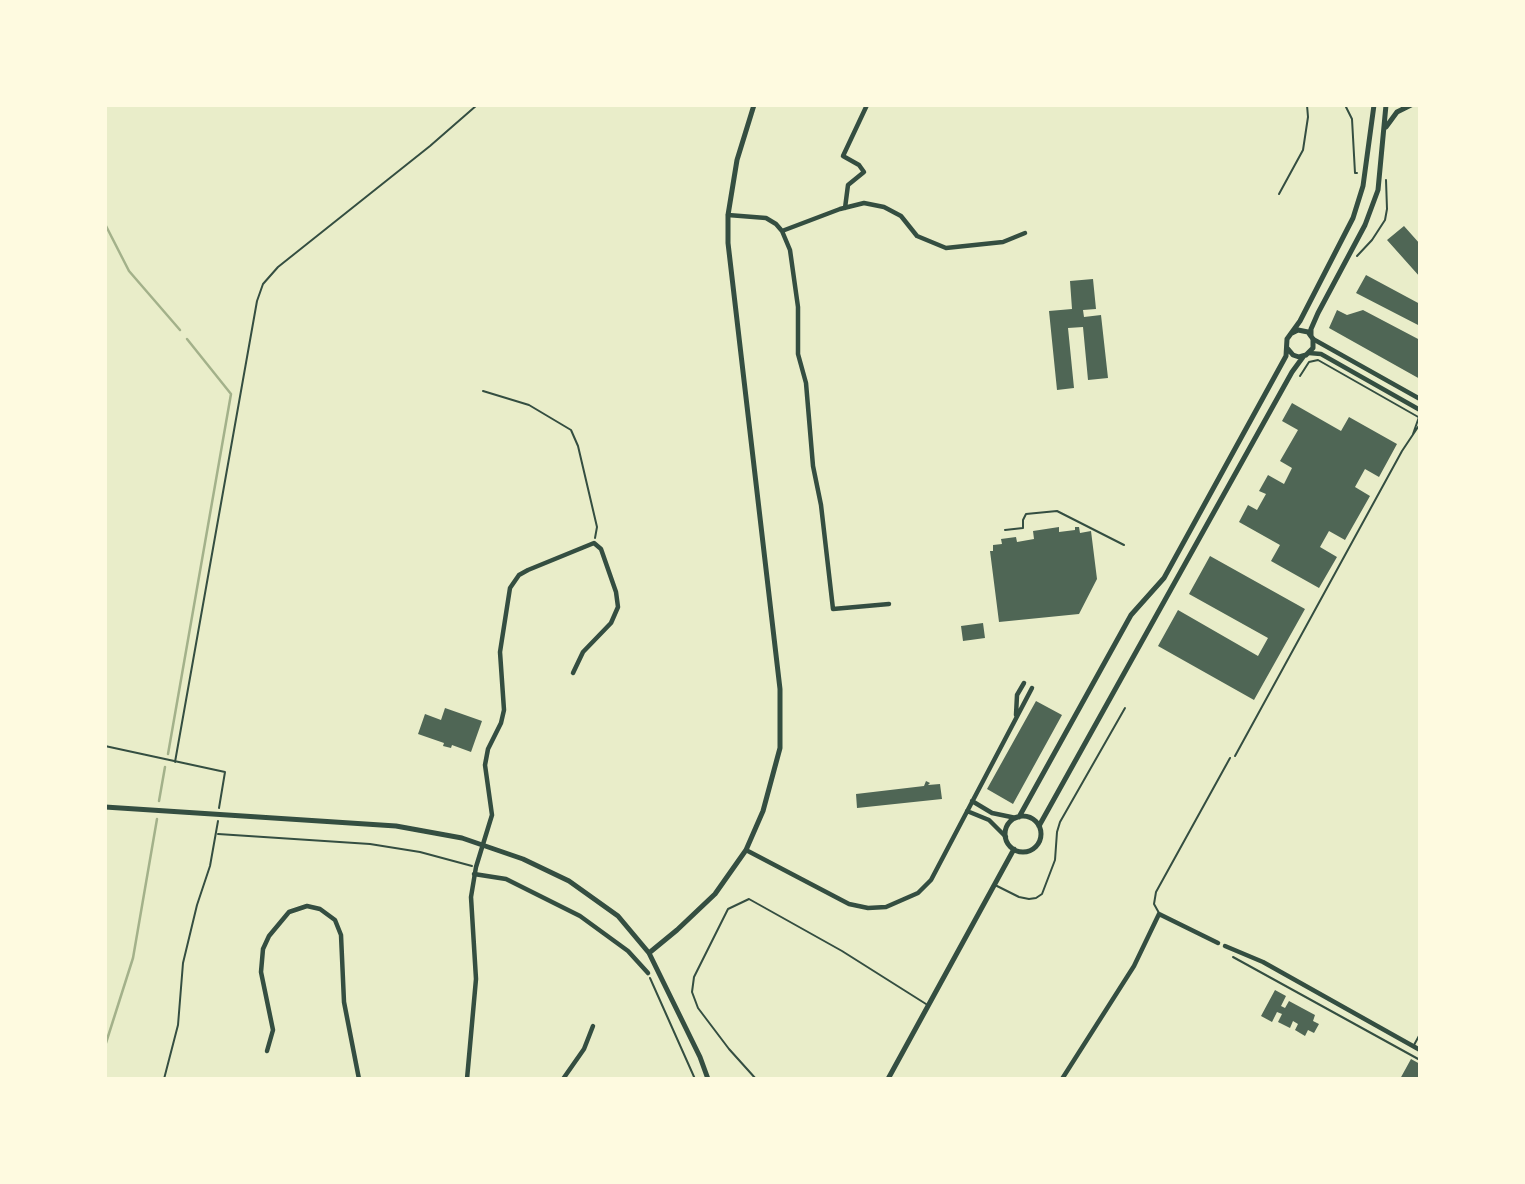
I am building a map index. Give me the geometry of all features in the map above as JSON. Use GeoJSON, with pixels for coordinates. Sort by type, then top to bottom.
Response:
{"type":"FeatureCollection","features":[{"type":"Feature","properties":{"kind":"street"},"geometry":{"type":"LineString","coordinates":[[649,953],[715,894],[746,850],[763,811],[780,748],[780,689],[730,269],[728,215],[737,160],[754,105]]}},
{"type":"Feature","properties":{"kind":"street"},"geometry":{"type":"LineString","coordinates":[[845,208],[848,185],[864,172],[859,165],[843,156],[867,105]]}},
{"type":"Feature","properties":{"kind":"street"},"geometry":{"type":"LineString","coordinates":[[1006,837],[1008,826],[1017,818],[1131,615],[1164,578],[1286,356],[1287,341],[1353,218],[1363,186],[1373,114],[1371,105]]}},
{"type":"Feature","properties":{"kind":"street"},"geometry":{"type":"LineString","coordinates":[[1039,826],[1292,372],[1313,348],[1311,329],[1365,225],[1378,190],[1387,105]]}},
{"type":"Feature","properties":{"kind":"street"},"geometry":{"type":"LineString","coordinates":[[1384,133],[1391,117],[1411,105]]}},
{"type":"Feature","properties":{"kind":"street"},"geometry":{"type":"LineString","coordinates":[[782,231],[864,203],[884,207],[901,216],[917,236],[946,248],[1003,242],[1026,233]]}},
{"type":"Feature","properties":{"kind":"street"},"geometry":{"type":"LineString","coordinates":[[728,215],[766,218],[776,224],[782,231],[792,259],[798,307],[798,354],[806,383],[813,466],[821,505],[833,609],[889,604]]}},
{"type":"Feature","properties":{"kind":"street"},"geometry":{"type":"LineString","coordinates":[[1292,333],[1302,330],[1420,400]]}},
{"type":"Feature","properties":{"kind":"street"},"geometry":{"type":"LineString","coordinates":[[1288,349],[1293,355],[1303,357]]}},
{"type":"Feature","properties":{"kind":"street"},"geometry":{"type":"LineString","coordinates":[[1309,353],[1321,354],[1420,410]]}},
{"type":"Feature","properties":{"kind":"street"},"geometry":{"type":"LineString","coordinates":[[467,1079],[476,988],[470,910],[474,874],[492,811],[485,765],[488,749],[503,716],[505,702],[500,652],[508,593],[514,580],[528,569],[592,543],[601,549],[616,592],[618,607],[611,623],[583,652],[573,673]]}},
{"type":"Feature","properties":{"kind":"street"},"geometry":{"type":"LineString","coordinates":[[1016,719],[1017,695],[1024,683]]}},
{"type":"Feature","properties":{"kind":"street"},"geometry":{"type":"LineString","coordinates":[[746,850],[849,904],[868,908],[886,907],[918,893],[931,880],[1032,688]]}},
{"type":"Feature","properties":{"kind":"street"},"geometry":{"type":"LineString","coordinates":[[967,811],[989,820],[1014,849],[1028,851],[1037,845],[1041,836],[1039,826],[1028,817],[1017,818],[992,813],[972,801]]}},
{"type":"Feature","properties":{"kind":"street"},"geometry":{"type":"LineString","coordinates":[[105,807],[396,825],[462,838],[523,859],[569,881],[618,916],[649,953],[708,1079]]}},
{"type":"Feature","properties":{"kind":"street"},"geometry":{"type":"LineString","coordinates":[[888,1079],[1014,849]]}},
{"type":"Feature","properties":{"kind":"street"},"geometry":{"type":"LineString","coordinates":[[474,874],[506,879],[580,916],[615,940],[648,973]]}},
{"type":"Feature","properties":{"kind":"street"},"geometry":{"type":"LineString","coordinates":[[267,1051],[273,1030],[261,972],[263,948],[268,936],[289,912],[307,906],[320,909],[335,919],[341,935],[344,1002],[359,1079]]}},
{"type":"Feature","properties":{"kind":"street"},"geometry":{"type":"LineString","coordinates":[[1062,1079],[1134,966],[1159,914],[1218,943]]}},
{"type":"Feature","properties":{"kind":"street"},"geometry":{"type":"LineString","coordinates":[[1224,946],[1263,961],[1420,1050]]}},
{"type":"Feature","properties":{"kind":"street"},"geometry":{"type":"LineString","coordinates":[[563,1079],[584,1049],[593,1026]]}},
{"type":"Feature","properties":{"kind":"lane"},"geometry":{"type":"LineString","coordinates":[[1005,530],[1023,528],[1026,514],[1057,511],[1124,545]]}},
{"type":"Feature","properties":{"kind":"lane"},"geometry":{"type":"LineString","coordinates":[[994,885],[1019,897],[1036,898],[1042,894],[1055,860],[1060,822],[1125,708]]}},
{"type":"Feature","properties":{"kind":"lane"},"geometry":{"type":"LineString","coordinates":[[1159,914],[1154,904],[1156,892],[1230,758]]}},
{"type":"Feature","properties":{"kind":"lane"},"geometry":{"type":"LineString","coordinates":[[757,1079],[729,1049],[698,1008],[692,992],[694,977],[728,909],[749,899],[842,951],[929,1006]]}},
{"type":"Feature","properties":{"kind":"lane"},"geometry":{"type":"LineString","coordinates":[[1413,1046],[1420,1034]]}},
{"type":"Feature","properties":{"kind":"path"},"geometry":{"type":"LineString","coordinates":[[175,762],[257,300],[263,284],[278,267],[477,105]]}},
{"type":"Feature","properties":{"kind":"path"},"geometry":{"type":"LineString","coordinates":[[1279,194],[1303,150],[1307,105]]}},
{"type":"Feature","properties":{"kind":"path"},"geometry":{"type":"LineString","coordinates":[[1345,105],[1352,119],[1355,173],[1359,174]]}},
{"type":"Feature","properties":{"kind":"path"},"geometry":{"type":"LineString","coordinates":[[1356,256],[1372,240],[1385,220],[1388,195],[1384,178]]}},
{"type":"Feature","properties":{"kind":"path"},"geometry":{"type":"LineString","coordinates":[[1244,738],[1420,417],[1318,360],[1309,362],[1300,376]]}},
{"type":"Feature","properties":{"kind":"path"},"geometry":{"type":"LineString","coordinates":[[483,391],[529,405],[571,430],[578,446],[597,527],[592,543]]}},
{"type":"Feature","properties":{"kind":"path"},"geometry":{"type":"LineString","coordinates":[[1415,430],[1420,424]]}},
{"type":"Feature","properties":{"kind":"path"},"geometry":{"type":"LineString","coordinates":[[105,746],[225,772],[217,834],[189,934],[183,963],[178,1025],[164,1079]]}},
{"type":"Feature","properties":{"kind":"path"},"geometry":{"type":"LineString","coordinates":[[217,834],[370,844],[429,853],[476,867]]}},
{"type":"Feature","properties":{"kind":"path"},"geometry":{"type":"LineString","coordinates":[[1224,946],[1226,953],[1420,1060]]}},
{"type":"Feature","properties":{"kind":"path"},"geometry":{"type":"LineString","coordinates":[[648,973],[695,1079]]}},
{"type":"Feature","properties":{"kind":"building"},"geometry":{"type":"Polygon","coordinates":[[[1404,226],[1420,244],[1420,277],[1387,240],[1404,226]]]}},
{"type":"Feature","properties":{"kind":"building"},"geometry":{"type":"Polygon","coordinates":[[[1366,275],[1420,304],[1420,326],[1356,293],[1366,275]]]}},
{"type":"Feature","properties":{"kind":"building"},"geometry":{"type":"Polygon","coordinates":[[[1093,279],[1096,309],[1083,310],[1084,317],[1101,315],[1108,378],[1088,380],[1083,327],[1068,328],[1074,388],[1057,390],[1049,311],[1072,309],[1070,281],[1093,279]]]}},
{"type":"Feature","properties":{"kind":"building"},"geometry":{"type":"Polygon","coordinates":[[[1337,310],[1347,315],[1363,310],[1420,340],[1420,379],[1329,328],[1337,310]]]}},
{"type":"Feature","properties":{"kind":"building"},"geometry":{"type":"Polygon","coordinates":[[[1292,403],[1341,431],[1349,417],[1397,444],[1379,477],[1365,469],[1355,487],[1370,496],[1345,540],[1329,531],[1320,547],[1337,557],[1319,588],[1271,561],[1280,545],[1239,522],[1248,505],[1257,510],[1266,494],[1259,491],[1268,475],[1284,484],[1292,468],[1280,461],[1298,430],[1282,421],[1292,403]]]}},
{"type":"Feature","properties":{"kind":"building"},"geometry":{"type":"Polygon","coordinates":[[[1059,527],[1059,532],[1075,530],[1075,527],[1079,527],[1080,533],[1091,531],[1097,579],[1079,614],[999,622],[990,551],[993,551],[993,545],[1002,544],[1001,539],[1016,537],[1017,542],[1034,539],[1033,531],[1059,527]]]}},
{"type":"Feature","properties":{"kind":"building"},"geometry":{"type":"Polygon","coordinates":[[[1210,556],[1305,609],[1254,700],[1158,646],[1178,610],[1258,656],[1268,638],[1189,594],[1210,556]]]}},
{"type":"Feature","properties":{"kind":"building"},"geometry":{"type":"Polygon","coordinates":[[[983,623],[985,638],[963,641],[961,626],[983,623]]]}},
{"type":"Feature","properties":{"kind":"building"},"geometry":{"type":"Polygon","coordinates":[[[1036,701],[1062,715],[1013,804],[987,789],[1036,701]]]}},
{"type":"Feature","properties":{"kind":"building"},"geometry":{"type":"Polygon","coordinates":[[[445,708],[482,721],[471,752],[452,745],[451,748],[443,746],[444,743],[418,734],[425,714],[441,720],[445,708]]]}},
{"type":"Feature","properties":{"kind":"building"},"geometry":{"type":"Polygon","coordinates":[[[926,781],[930,783],[928,785],[940,784],[942,799],[857,808],[856,794],[924,786],[926,781]]]}},
{"type":"Feature","properties":{"kind":"building"},"geometry":{"type":"Polygon","coordinates":[[[1275,990],[1286,996],[1281,1006],[1285,1008],[1289,1001],[1315,1015],[1313,1021],[1319,1024],[1314,1033],[1308,1030],[1305,1036],[1295,1030],[1298,1024],[1293,1021],[1290,1028],[1278,1022],[1282,1014],[1277,1012],[1272,1022],[1261,1016],[1275,990]]]}},
{"type":"Feature","properties":{"kind":"building"},"geometry":{"type":"Polygon","coordinates":[[[1411,1059],[1420,1064],[1420,1079],[1400,1079],[1411,1059]]]}},
{"type":"Feature","properties":{"kind":"waterway"},"geometry":{"type":"LineString","coordinates":[[105,224],[129,271],[180,330]]}},
{"type":"Feature","properties":{"kind":"waterway"},"geometry":{"type":"LineString","coordinates":[[168,754],[231,394],[187,339]]}},
{"type":"Feature","properties":{"kind":"waterway"},"geometry":{"type":"LineString","coordinates":[[159,801],[165,767]]}},
{"type":"Feature","properties":{"kind":"waterway"},"geometry":{"type":"LineString","coordinates":[[105,1046],[133,958],[157,819]]}}]}
